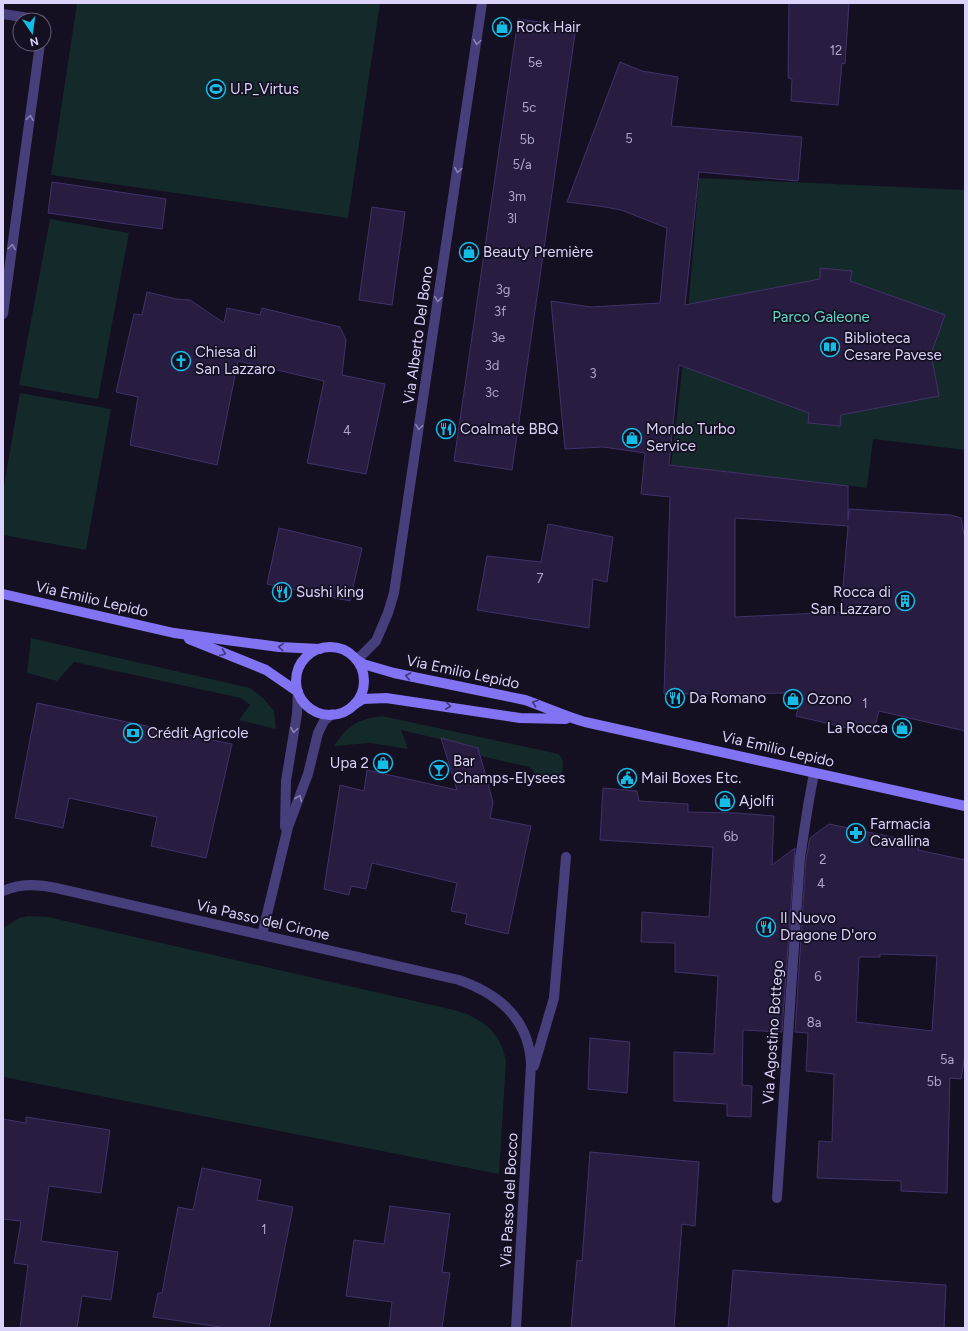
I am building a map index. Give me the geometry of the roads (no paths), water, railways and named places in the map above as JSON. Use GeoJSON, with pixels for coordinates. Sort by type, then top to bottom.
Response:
{"type":"FeatureCollection","features":[{"type":"Feature","properties":{"kind":"main road","name":"Via Emilio Lepido"},"geometry":{"type":"LineString","coordinates":[[3,594],[174,633],[279,647],[320,649],[330,647],[340,649],[349,653],[363,664],[394,673],[525,700],[558,714],[585,722]]}},
{"type":"Feature","properties":{"kind":"main road","name":"Via Emilio Lepido"},"geometry":{"type":"LineString","coordinates":[[174,633],[266,670],[298,692],[304,702],[310,708],[319,713],[338,714],[347,710],[363,699],[386,698],[520,718],[566,719],[965,806]]}},
{"type":"Feature","properties":{"kind":"main road"},"geometry":{"type":"LineString","coordinates":[[298,692],[296,681],[298,671],[303,661],[310,654],[320,649]]}},
{"type":"Feature","properties":{"kind":"main road"},"geometry":{"type":"LineString","coordinates":[[355,704],[360,696],[364,677],[357,660]]}},
{"type":"Feature","properties":{"kind":"street","name":"Via Alberto Del Bono"},"geometry":{"type":"LineString","coordinates":[[357,660],[376,641],[388,613],[394,593],[482,3]]}},
{"type":"Feature","properties":{"kind":"street"},"geometry":{"type":"LineString","coordinates":[[3,314],[39,52]]}},
{"type":"Feature","properties":{"kind":"street"},"geometry":{"type":"LineString","coordinates":[[282,848],[285,826],[286,781],[298,692]]}},
{"type":"Feature","properties":{"kind":"street"},"geometry":{"type":"LineString","coordinates":[[262,935],[288,827],[308,774],[318,733],[324,722],[332,714]]}},
{"type":"Feature","properties":{"kind":"street","name":"Via Agostino Bottego"},"geometry":{"type":"LineString","coordinates":[[776,1198],[800,858],[814,773]]}},
{"type":"Feature","properties":{"kind":"street","name":"Via Passo del Bocco"},"geometry":{"type":"LineString","coordinates":[[531,1073],[554,998],[566,858]]}},
{"type":"Feature","properties":{"kind":"street","name":"Via Passo del Cirone"},"geometry":{"type":"LineString","coordinates":[[3,891],[22,885],[45,886],[459,980],[489,993],[509,1009]]}},
{"type":"Feature","properties":{"kind":"street","name":"Via Passo del Bocco"},"geometry":{"type":"LineString","coordinates":[[509,1009],[520,1023],[527,1039],[531,1056],[516,1328]]}},
{"type":"Feature","properties":{"kind":"place","name":"Rock Hair"},"geometry":{"type":"Point","coordinates":[502,27]}},
{"type":"Feature","properties":{"kind":"place","name":"U.P_Virtus"},"geometry":{"type":"Point","coordinates":[216,89]}},
{"type":"Feature","properties":{"kind":"place","name":"Beauty Première"},"geometry":{"type":"Point","coordinates":[469,252]}},
{"type":"Feature","properties":{"kind":"place","name":"Biblioteca Cesare Pavese"},"geometry":{"type":"Point","coordinates":[830,347]}},
{"type":"Feature","properties":{"kind":"place","name":"Chiesa di San Lazzaro"},"geometry":{"type":"Point","coordinates":[181,361]}},
{"type":"Feature","properties":{"kind":"place","name":"Coalmate BBQ"},"geometry":{"type":"Point","coordinates":[446,429]}},
{"type":"Feature","properties":{"kind":"place","name":"Mondo Turbo Service"},"geometry":{"type":"Point","coordinates":[632,438]}},
{"type":"Feature","properties":{"kind":"place","name":"Sushi king"},"geometry":{"type":"Point","coordinates":[282,592]}},
{"type":"Feature","properties":{"kind":"place","name":"Rocca di San Lazzaro"},"geometry":{"type":"Point","coordinates":[905,601]}},
{"type":"Feature","properties":{"kind":"place","name":"Da Romano"},"geometry":{"type":"Point","coordinates":[675,698]}},
{"type":"Feature","properties":{"kind":"place","name":"Ozono"},"geometry":{"type":"Point","coordinates":[793,699]}},
{"type":"Feature","properties":{"kind":"place","name":"La Rocca"},"geometry":{"type":"Point","coordinates":[902,728]}},
{"type":"Feature","properties":{"kind":"place","name":"Crédit Agricole"},"geometry":{"type":"Point","coordinates":[133,733]}},
{"type":"Feature","properties":{"kind":"place","name":"Upa 2"},"geometry":{"type":"Point","coordinates":[383,763]}},
{"type":"Feature","properties":{"kind":"place","name":"Bar Champs-Elysees"},"geometry":{"type":"Point","coordinates":[439,770]}},
{"type":"Feature","properties":{"kind":"place","name":"Mail Boxes Etc."},"geometry":{"type":"Point","coordinates":[627,778]}},
{"type":"Feature","properties":{"kind":"place","name":"Ajolfi"},"geometry":{"type":"Point","coordinates":[725,801]}},
{"type":"Feature","properties":{"kind":"place","name":"Farmacia Cavallina"},"geometry":{"type":"Point","coordinates":[856,833]}},
{"type":"Feature","properties":{"kind":"place","name":"Il Nuovo Dragone D'oro"},"geometry":{"type":"Point","coordinates":[766,927]}},
{"type":"Feature","properties":{"kind":"park label","name":"Parco Galeone"},"geometry":{"type":"Point","coordinates":[821,317]}}]}
